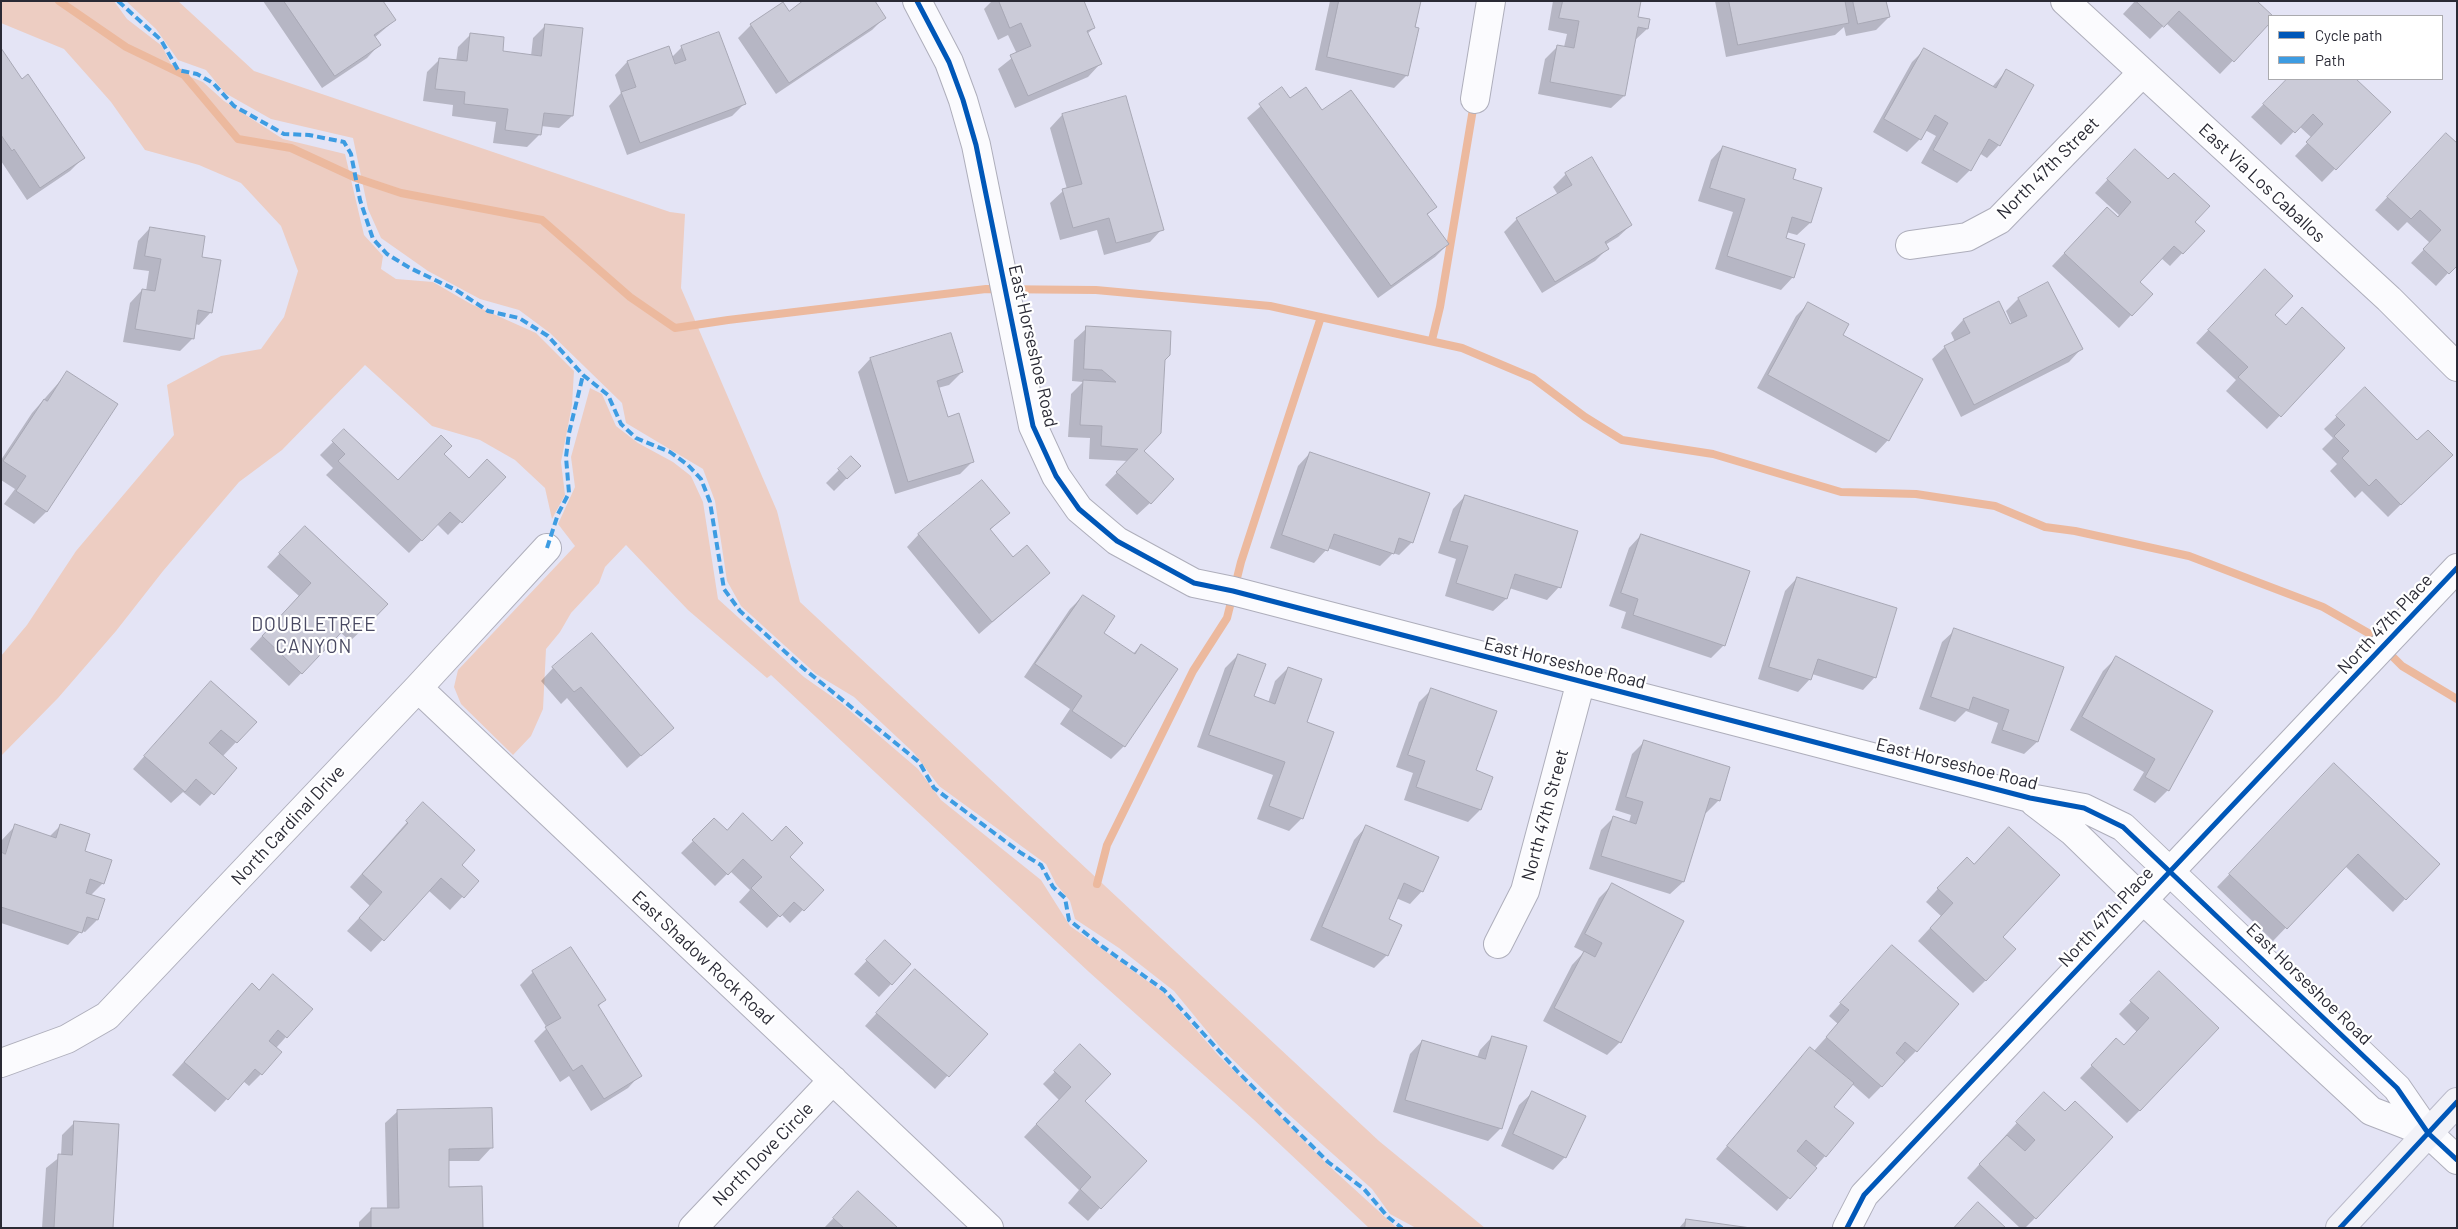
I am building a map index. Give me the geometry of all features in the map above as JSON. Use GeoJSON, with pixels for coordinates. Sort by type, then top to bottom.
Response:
{"type":"FeatureCollection","features":[{"type":"Feature","properties":{"kind":"main road"},"geometry":{"type":"LineString","coordinates":[[2340,1228],[2457,1102]]}},
{"type":"Feature","properties":{"kind":"street","name":"East Horseshoe Road"},"geometry":{"type":"LineString","coordinates":[[917,1],[949,62],[963,100],[976,145],[1033,426],[1056,476],[1079,509],[1117,541],[1194,582],[2030,798],[2084,808],[2123,827],[2170,870],[2397,1088],[2428,1132],[2457,1160]]}},
{"type":"Feature","properties":{"kind":"street"},"geometry":{"type":"LineString","coordinates":[[1475,99],[1491,1]]}},
{"type":"Feature","properties":{"kind":"street","name":"East Via Los Caballos"},"geometry":{"type":"LineString","coordinates":[[2065,1],[2389,299],[2457,367]]}},
{"type":"Feature","properties":{"kind":"street","name":"North 47th Street"},"geometry":{"type":"LineString","coordinates":[[1910,246],[1967,237],[1999,220],[2142,73]]}},
{"type":"Feature","properties":{"kind":"street","name":"North Cardinal Drive"},"geometry":{"type":"LineString","coordinates":[[1,1063],[67,1039],[107,1016],[418,688],[547,548]]}},
{"type":"Feature","properties":{"kind":"street","name":"North 47th Place"},"geometry":{"type":"LineString","coordinates":[[1847,1228],[1864,1195],[2142,899],[2374,656],[2397,629],[2457,568]]}},
{"type":"Feature","properties":{"kind":"street","name":"North 47th Street"},"geometry":{"type":"LineString","coordinates":[[1498,944],[1525,891],[1580,681]]}},
{"type":"Feature","properties":{"kind":"street","name":"East Shadow Rock Road"},"geometry":{"type":"LineString","coordinates":[[418,688],[989,1228]]}},
{"type":"Feature","properties":{"kind":"street","name":"East Horseshoe Road"},"geometry":{"type":"LineString","coordinates":[[2030,798],[2072,831],[2142,899],[2371,1111],[2428,1132]]}},
{"type":"Feature","properties":{"kind":"street"},"geometry":{"type":"LineString","coordinates":[[2263,1010],[2288,984]]}},
{"type":"Feature","properties":{"kind":"street","name":"North Dove Circle"},"geometry":{"type":"LineString","coordinates":[[693,1228],[833,1080]]}},
{"type":"Feature","properties":{"kind":"shaded area"},"geometry":{"type":"Polygon","coordinates":[[[1,1],[114,1],[127,19],[162,46],[174,70],[203,82],[224,101],[283,139],[345,154],[364,235],[383,256],[381,269],[396,279],[433,282],[471,304],[536,333],[574,371],[572,405],[561,462],[565,495],[552,519],[545,488],[515,460],[480,440],[432,426],[365,365],[282,450],[239,482],[58,698],[1,756],[1,656],[27,625],[76,551],[174,435],[167,385],[221,356],[261,349],[284,317],[298,271],[281,226],[241,183],[199,165],[145,150],[111,102],[64,49],[1,23],[1,1]]]}},
{"type":"Feature","properties":{"kind":"shaded area"},"geometry":{"type":"Polygon","coordinates":[[[126,1],[178,1],[254,71],[670,212],[685,214],[681,288],[777,511],[800,602],[1379,1141],[1485,1228],[1416,1228],[1390,1214],[1372,1189],[1286,1112],[1220,1047],[1174,991],[1119,948],[1075,919],[1070,901],[1056,884],[1046,864],[939,786],[914,753],[854,697],[816,674],[741,606],[727,581],[715,501],[703,469],[626,423],[622,403],[550,333],[519,310],[480,299],[428,271],[381,238],[368,209],[353,138],[271,119],[225,93],[206,70],[178,60],[156,29],[126,1]]]}},
{"type":"Feature","properties":{"kind":"shaded area"},"geometry":{"type":"Polygon","coordinates":[[[590,388],[602,394],[616,426],[638,443],[673,462],[691,476],[703,502],[718,599],[804,677],[841,703],[918,769],[941,800],[1041,880],[1070,926],[1164,993],[1218,1055],[1328,1165],[1397,1228],[1369,1228],[1253,1119],[1089,972],[771,675],[767,678],[688,610],[626,545],[605,567],[599,583],[571,613],[560,632],[546,649],[543,709],[531,736],[513,755],[461,704],[454,687],[458,670],[575,546],[558,524],[575,487],[571,457],[590,388]]]}},
{"type":"Feature","properties":{"kind":"building"},"geometry":{"type":"Polygon","coordinates":[[[284,1],[383,1],[396,20],[374,35],[381,45],[335,76],[284,1]]]}},
{"type":"Feature","properties":{"kind":"building"},"geometry":{"type":"Polygon","coordinates":[[[803,1],[875,1],[886,18],[789,83],[750,24],[783,2],[789,11],[803,1]]]}},
{"type":"Feature","properties":{"kind":"building"},"geometry":{"type":"Polygon","coordinates":[[[999,1],[1084,1],[1095,28],[1087,31],[1102,64],[1028,96],[1010,55],[1031,46],[1021,23],[1010,28],[999,1]]]}},
{"type":"Feature","properties":{"kind":"building"},"geometry":{"type":"Polygon","coordinates":[[[1339,1],[1421,1],[1415,27],[1419,28],[1408,76],[1327,57],[1339,1]]]}},
{"type":"Feature","properties":{"kind":"building"},"geometry":{"type":"Polygon","coordinates":[[[1563,1],[1641,1],[1638,17],[1650,19],[1648,29],[1638,27],[1625,96],[1550,82],[1557,45],[1574,48],[1579,21],[1559,18],[1563,1]]]}},
{"type":"Feature","properties":{"kind":"building"},"geometry":{"type":"Polygon","coordinates":[[[1729,1],[1845,1],[1849,23],[1738,45],[1729,1]]]}},
{"type":"Feature","properties":{"kind":"building"},"geometry":{"type":"Polygon","coordinates":[[[1853,1],[1886,1],[1890,17],[1858,24],[1853,1]]]}},
{"type":"Feature","properties":{"kind":"building"},"geometry":{"type":"Polygon","coordinates":[[[2136,1],[2257,1],[2272,15],[2268,15],[2268,25],[2234,62],[2179,11],[2164,27],[2136,1]]]}},
{"type":"Feature","properties":{"kind":"building"},"geometry":{"type":"Polygon","coordinates":[[[545,24],[583,28],[573,116],[544,113],[541,135],[505,130],[508,109],[464,104],[465,92],[435,89],[439,58],[467,61],[470,33],[504,37],[503,51],[541,56],[545,24]]]}},
{"type":"Feature","properties":{"kind":"building"},"geometry":{"type":"Polygon","coordinates":[[[719,32],[746,104],[640,143],[621,92],[636,87],[627,61],[669,46],[675,64],[686,60],[681,46],[719,32]]]}},
{"type":"Feature","properties":{"kind":"building"},"geometry":{"type":"Polygon","coordinates":[[[1,48],[22,79],[28,74],[85,158],[40,188],[14,149],[12,151],[1,135],[1,48]]]}},
{"type":"Feature","properties":{"kind":"building"},"geometry":{"type":"Polygon","coordinates":[[[1924,48],[1996,88],[2006,69],[2034,85],[2000,146],[1989,139],[1971,171],[1933,150],[1948,123],[1935,115],[1921,140],[1884,119],[1924,48]]]}},
{"type":"Feature","properties":{"kind":"building"},"geometry":{"type":"Polygon","coordinates":[[[2286,80],[2357,80],[2391,112],[2336,170],[2306,142],[2323,124],[2313,114],[2295,133],[2263,104],[2286,80]]]}},
{"type":"Feature","properties":{"kind":"building"},"geometry":{"type":"Polygon","coordinates":[[[1282,87],[1290,98],[1306,87],[1322,110],[1351,90],[1437,207],[1427,214],[1449,244],[1391,286],[1259,104],[1282,87]]]}},
{"type":"Feature","properties":{"kind":"building"},"geometry":{"type":"Polygon","coordinates":[[[1126,96],[1164,230],[1116,243],[1109,218],[1073,228],[1062,189],[1082,184],[1062,114],[1126,96]]]}},
{"type":"Feature","properties":{"kind":"building"},"geometry":{"type":"Polygon","coordinates":[[[2446,133],[2457,143],[2457,266],[2449,274],[2423,249],[2441,230],[2420,210],[2411,219],[2387,197],[2446,133]]]}},
{"type":"Feature","properties":{"kind":"building"},"geometry":{"type":"Polygon","coordinates":[[[1723,146],[1796,169],[1793,179],[1822,188],[1811,223],[1792,217],[1786,238],[1805,244],[1794,278],[1727,256],[1745,199],[1710,188],[1723,146]]]}},
{"type":"Feature","properties":{"kind":"building"},"geometry":{"type":"Polygon","coordinates":[[[2135,149],[2168,179],[2174,173],[2210,206],[2195,222],[2205,231],[2183,254],[2174,246],[2140,282],[2153,294],[2132,316],[2064,253],[2107,207],[2118,217],[2131,202],[2107,179],[2135,149]]]}},
{"type":"Feature","properties":{"kind":"building"},"geometry":{"type":"Polygon","coordinates":[[[1592,157],[1632,225],[1605,242],[1609,249],[1555,282],[1516,218],[1572,185],[1565,173],[1592,157]]]}},
{"type":"Feature","properties":{"kind":"building"},"geometry":{"type":"Polygon","coordinates":[[[150,227],[205,236],[202,257],[221,260],[212,313],[198,310],[194,339],[135,329],[142,289],[155,291],[161,259],[145,256],[150,227]]]}},
{"type":"Feature","properties":{"kind":"building"},"geometry":{"type":"Polygon","coordinates":[[[2265,269],[2293,296],[2275,315],[2286,325],[2302,307],[2345,348],[2281,417],[2238,377],[2248,367],[2208,330],[2265,269]]]}},
{"type":"Feature","properties":{"kind":"building"},"geometry":{"type":"Polygon","coordinates":[[[2048,282],[2083,349],[1974,405],[1944,346],[1970,333],[1963,319],[1999,301],[2010,324],[2027,316],[2018,298],[2048,282]]]}},
{"type":"Feature","properties":{"kind":"building"},"geometry":{"type":"Polygon","coordinates":[[[1808,302],[1849,324],[1843,335],[1923,379],[1889,441],[1768,375],[1808,302]]]}},
{"type":"Feature","properties":{"kind":"building"},"geometry":{"type":"Polygon","coordinates":[[[1086,326],[1171,331],[1170,355],[1165,360],[1161,433],[1144,451],[1174,479],[1151,504],[1116,472],[1138,449],[1101,446],[1102,426],[1080,425],[1083,380],[1116,382],[1102,370],[1084,369],[1086,326]]]}},
{"type":"Feature","properties":{"kind":"building"},"geometry":{"type":"Polygon","coordinates":[[[951,333],[963,372],[937,381],[948,417],[959,413],[974,462],[908,482],[870,358],[951,333]]]}},
{"type":"Feature","properties":{"kind":"building"},"geometry":{"type":"Polygon","coordinates":[[[67,371],[118,404],[47,512],[16,491],[26,476],[3,461],[44,399],[47,401],[67,371]]]}},
{"type":"Feature","properties":{"kind":"building"},"geometry":{"type":"Polygon","coordinates":[[[2365,387],[2417,440],[2428,430],[2453,455],[2401,505],[2376,479],[2369,486],[2342,458],[2349,451],[2334,436],[2345,425],[2336,416],[2365,387]]]}},
{"type":"Feature","properties":{"kind":"building"},"geometry":{"type":"Polygon","coordinates":[[[344,429],[398,480],[441,435],[452,446],[444,454],[469,478],[487,459],[506,477],[462,523],[450,512],[422,541],[338,461],[345,454],[332,441],[344,429]]]}},
{"type":"Feature","properties":{"kind":"building"},"geometry":{"type":"Polygon","coordinates":[[[1310,452],[1430,493],[1413,543],[1399,538],[1394,554],[1334,534],[1328,551],[1282,535],[1310,452]]]}},
{"type":"Feature","properties":{"kind":"building"},"geometry":{"type":"Polygon","coordinates":[[[851,456],[861,466],[847,479],[838,469],[851,456]]]}},
{"type":"Feature","properties":{"kind":"building"},"geometry":{"type":"Polygon","coordinates":[[[982,480],[1010,513],[990,529],[1013,557],[1027,545],[1050,573],[992,622],[918,534],[982,480]]]}},
{"type":"Feature","properties":{"kind":"building"},"geometry":{"type":"Polygon","coordinates":[[[1465,495],[1578,531],[1561,588],[1515,574],[1507,599],[1456,583],[1468,546],[1450,541],[1465,495]]]}},
{"type":"Feature","properties":{"kind":"building"},"geometry":{"type":"Polygon","coordinates":[[[305,526],[388,604],[363,630],[353,620],[302,674],[262,636],[311,583],[279,553],[305,526]]]}},
{"type":"Feature","properties":{"kind":"building"},"geometry":{"type":"Polygon","coordinates":[[[1641,534],[1750,571],[1725,646],[1633,615],[1638,599],[1621,593],[1641,534]]]}},
{"type":"Feature","properties":{"kind":"building"},"geometry":{"type":"Polygon","coordinates":[[[1797,577],[1897,608],[1876,678],[1818,659],[1811,680],[1769,667],[1797,577]]]}},
{"type":"Feature","properties":{"kind":"building"},"geometry":{"type":"Polygon","coordinates":[[[1083,595],[1115,616],[1104,633],[1135,654],[1141,644],[1178,669],[1125,747],[1072,711],[1082,696],[1035,664],[1083,595]]]}},
{"type":"Feature","properties":{"kind":"building"},"geometry":{"type":"Polygon","coordinates":[[[1954,628],[2064,667],[2038,742],[2002,730],[2009,710],[1973,697],[1969,710],[1931,697],[1954,628]]]}},
{"type":"Feature","properties":{"kind":"building"},"geometry":{"type":"Polygon","coordinates":[[[592,633],[674,728],[641,756],[581,687],[574,692],[552,667],[592,633]]]}},
{"type":"Feature","properties":{"kind":"building"},"geometry":{"type":"Polygon","coordinates":[[[1238,654],[1266,664],[1254,696],[1275,704],[1288,667],[1322,679],[1307,722],[1334,732],[1303,819],[1269,806],[1285,762],[1209,735],[1238,654]]]}},
{"type":"Feature","properties":{"kind":"building"},"geometry":{"type":"Polygon","coordinates":[[[2116,656],[2213,711],[2169,791],[2145,777],[2155,759],[2082,717],[2116,656]]]}},
{"type":"Feature","properties":{"kind":"building"},"geometry":{"type":"Polygon","coordinates":[[[211,681],[257,722],[237,743],[221,730],[209,743],[237,768],[214,795],[196,779],[185,792],[144,756],[211,681]]]}},
{"type":"Feature","properties":{"kind":"building"},"geometry":{"type":"Polygon","coordinates":[[[1431,688],[1497,711],[1476,770],[1493,777],[1481,810],[1416,787],[1425,761],[1408,755],[1431,688]]]}},
{"type":"Feature","properties":{"kind":"building"},"geometry":{"type":"Polygon","coordinates":[[[1644,740],[1730,767],[1720,801],[1710,798],[1684,882],[1601,856],[1613,816],[1636,824],[1643,802],[1626,797],[1644,740]]]}},
{"type":"Feature","properties":{"kind":"building"},"geometry":{"type":"Polygon","coordinates":[[[2334,763],[2440,864],[2406,900],[2358,854],[2287,929],[2229,874],[2334,763]]]}},
{"type":"Feature","properties":{"kind":"building"},"geometry":{"type":"Polygon","coordinates":[[[423,802],[475,850],[462,865],[479,881],[464,898],[441,878],[384,941],[359,918],[382,892],[362,874],[408,823],[406,821],[423,802]]]}},
{"type":"Feature","properties":{"kind":"building"},"geometry":{"type":"Polygon","coordinates":[[[743,813],[772,841],[786,826],[803,843],[790,857],[824,890],[804,911],[794,902],[780,917],[751,888],[762,877],[743,859],[728,875],[692,840],[714,818],[727,830],[743,813]]]}},
{"type":"Feature","properties":{"kind":"building"},"geometry":{"type":"Polygon","coordinates":[[[15,824],[56,838],[60,824],[90,834],[85,851],[112,860],[104,884],[90,879],[86,893],[105,899],[98,920],[87,917],[82,933],[1,907],[1,852],[5,854],[15,824]]]}},
{"type":"Feature","properties":{"kind":"building"},"geometry":{"type":"Polygon","coordinates":[[[1366,825],[1439,857],[1423,892],[1404,883],[1389,919],[1402,925],[1388,956],[1322,927],[1366,825]]]}},
{"type":"Feature","properties":{"kind":"building"},"geometry":{"type":"Polygon","coordinates":[[[2009,827],[2060,875],[2003,937],[2016,949],[1986,981],[1930,928],[1953,903],[1937,888],[1967,857],[1974,864],[2009,827]]]}},
{"type":"Feature","properties":{"kind":"building"},"geometry":{"type":"Polygon","coordinates":[[[1612,883],[1684,921],[1621,1043],[1554,1008],[1584,951],[1595,957],[1602,943],[1585,934],[1612,883]]]}},
{"type":"Feature","properties":{"kind":"building"},"geometry":{"type":"Polygon","coordinates":[[[885,940],[911,964],[892,985],[866,960],[885,940]]]}},
{"type":"Feature","properties":{"kind":"building"},"geometry":{"type":"Polygon","coordinates":[[[1892,945],[1959,1004],[1917,1052],[1905,1042],[1896,1053],[1905,1061],[1882,1087],[1826,1037],[1849,1010],[1840,1003],[1892,945]]]}},
{"type":"Feature","properties":{"kind":"building"},"geometry":{"type":"Polygon","coordinates":[[[571,947],[606,1000],[598,1005],[642,1076],[604,1099],[582,1065],[573,1071],[545,1027],[561,1018],[532,971],[571,947]]]}},
{"type":"Feature","properties":{"kind":"building"},"geometry":{"type":"Polygon","coordinates":[[[915,969],[988,1034],[949,1077],[876,1013],[915,969]]]}},
{"type":"Feature","properties":{"kind":"building"},"geometry":{"type":"Polygon","coordinates":[[[2159,971],[2219,1028],[2140,1111],[2091,1065],[2116,1038],[2124,1045],[2149,1018],[2130,1001],[2159,971]]]}},
{"type":"Feature","properties":{"kind":"building"},"geometry":{"type":"Polygon","coordinates":[[[273,974],[313,1009],[287,1038],[278,1030],[269,1041],[282,1052],[262,1075],[255,1069],[228,1100],[184,1062],[252,983],[259,990],[273,974]]]}},
{"type":"Feature","properties":{"kind":"building"},"geometry":{"type":"Polygon","coordinates":[[[1492,1036],[1527,1046],[1502,1129],[1405,1100],[1422,1040],[1485,1059],[1492,1036]]]}},
{"type":"Feature","properties":{"kind":"building"},"geometry":{"type":"Polygon","coordinates":[[[1080,1044],[1111,1074],[1085,1101],[1147,1161],[1101,1209],[1080,1189],[1091,1177],[1036,1124],[1071,1087],[1054,1071],[1080,1044]]]}},
{"type":"Feature","properties":{"kind":"building"},"geometry":{"type":"Polygon","coordinates":[[[1810,1047],[1854,1083],[1834,1107],[1854,1123],[1826,1157],[1806,1140],[1797,1151],[1817,1168],[1790,1199],[1727,1146],[1810,1047]]]}},
{"type":"Feature","properties":{"kind":"building"},"geometry":{"type":"Polygon","coordinates":[[[1532,1091],[1586,1116],[1566,1158],[1513,1134],[1532,1091]]]}},
{"type":"Feature","properties":{"kind":"building"},"geometry":{"type":"Polygon","coordinates":[[[2044,1092],[2065,1111],[2075,1101],[2113,1137],[2036,1219],[1979,1164],[2007,1135],[2025,1151],[2035,1140],[2016,1122],[2044,1092]]]}},
{"type":"Feature","properties":{"kind":"building"},"geometry":{"type":"Polygon","coordinates":[[[492,1108],[493,1148],[449,1149],[449,1187],[482,1186],[483,1228],[371,1228],[371,1208],[399,1208],[397,1110],[492,1108]]]}},
{"type":"Feature","properties":{"kind":"building"},"geometry":{"type":"Polygon","coordinates":[[[74,1121],[119,1124],[113,1228],[54,1228],[58,1154],[72,1155],[74,1121]]]}},
{"type":"Feature","properties":{"kind":"building"},"geometry":{"type":"Polygon","coordinates":[[[858,1191],[898,1228],[844,1228],[833,1218],[858,1191]]]}},
{"type":"Feature","properties":{"kind":"building"},"geometry":{"type":"Polygon","coordinates":[[[1978,1202],[2006,1228],[1954,1228],[1978,1202]]]}},
{"type":"Feature","properties":{"kind":"building"},"geometry":{"type":"Polygon","coordinates":[[[1686,1219],[1751,1228],[1685,1228],[1686,1219]]]}},
{"type":"Feature","properties":{"kind":"waterway"},"geometry":{"type":"LineString","coordinates":[[59,1],[126,47],[184,75],[238,139],[291,148],[356,178],[401,193],[542,220],[630,297],[675,328],[986,289],[1096,290],[1270,306],[1462,348],[1533,378],[1585,417],[1622,440],[1713,454],[1841,492],[1916,494],[1995,506],[2045,527],[2075,531],[2189,556],[2323,607],[2370,634],[2402,666],[2457,699]]}},
{"type":"Feature","properties":{"kind":"waterway"},"geometry":{"type":"LineString","coordinates":[[1432,340],[1440,307],[1474,103]]}},
{"type":"Feature","properties":{"kind":"waterway"},"geometry":{"type":"LineString","coordinates":[[1097,884],[1107,845],[1193,671],[1227,618],[1241,562],[1321,317]]}},
{"type":"Feature","properties":{"kind":"marked path"},"geometry":{"type":"LineString","coordinates":[[118,1],[161,40],[178,70],[197,74],[213,83],[234,106],[284,134],[309,135],[344,142],[351,154],[360,200],[373,239],[387,254],[410,268],[456,290],[488,311],[519,318],[548,336],[583,375],[608,395],[621,424],[636,438],[670,452],[688,465],[701,479],[710,502],[724,589],[740,611],[803,668],[919,762],[934,788],[1021,853],[1041,865],[1053,887],[1065,898],[1069,920],[1103,947],[1164,990],[1238,1072],[1328,1162],[1364,1189],[1388,1217],[1402,1228]]}},
{"type":"Feature","properties":{"kind":"marked path"},"geometry":{"type":"LineString","coordinates":[[547,548],[558,514],[569,493],[566,457],[569,433],[583,375]]}},
{"type":"Feature","properties":{"kind":"cycle path"},"geometry":{"type":"LineString","coordinates":[[917,1],[949,62],[963,100],[976,145],[1033,426],[1056,476],[1079,509],[1117,541],[1194,583],[1233,591],[2030,798],[2084,808],[2123,827],[2397,1088],[2428,1133],[2457,1160]]}},
{"type":"Feature","properties":{"kind":"cycle path"},"geometry":{"type":"LineString","coordinates":[[1847,1228],[1864,1195],[2457,568]]}},
{"type":"Feature","properties":{"kind":"cycle path"},"geometry":{"type":"LineString","coordinates":[[2340,1228],[2457,1102]]}},
{"type":"Feature","properties":{"kind":"district","name":"DOUBLETREE CANYON"},"geometry":{"type":"Point","coordinates":[314,636]}}]}
